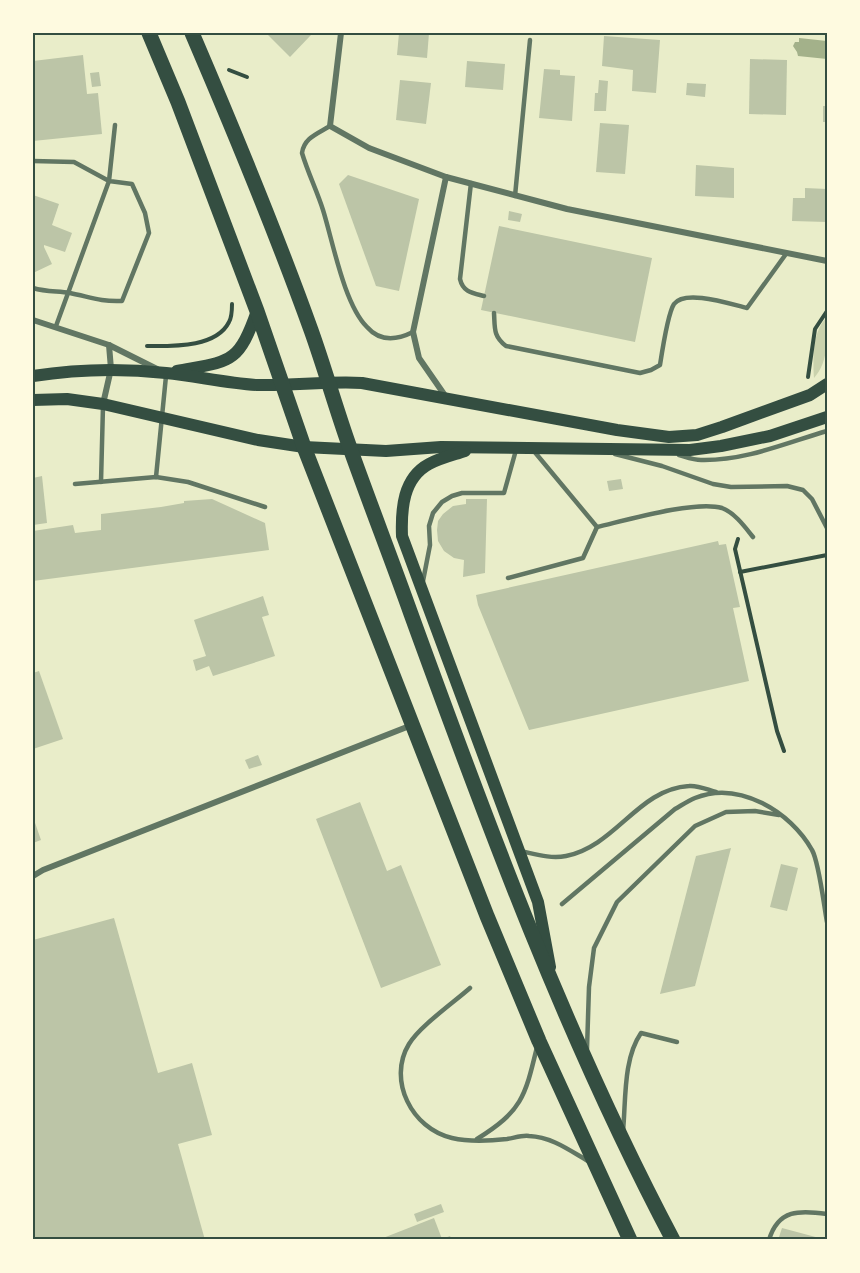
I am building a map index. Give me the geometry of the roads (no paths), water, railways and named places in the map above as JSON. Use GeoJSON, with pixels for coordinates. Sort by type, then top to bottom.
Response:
{"type":"FeatureCollection","features":[{"type":"Feature","properties":{"kind":"main road"},"geometry":{"type":"LineString","coordinates":[[149,33],[178,102],[257,311],[304,447],[487,916],[539,1041],[630,1240]]}},
{"type":"Feature","properties":{"kind":"main road"},"geometry":{"type":"LineString","coordinates":[[192,33],[242,150],[329,381],[350,449],[470,776],[513,885],[586,1061],[673,1240]]}},
{"type":"Feature","properties":{"kind":"main road"},"geometry":{"type":"LineString","coordinates":[[166,373],[219,363],[232,357],[243,345],[257,311]]}},
{"type":"Feature","properties":{"kind":"main road"},"geometry":{"type":"LineString","coordinates":[[33,376],[55,372],[111,369],[166,373],[255,385],[329,381],[370,383],[617,430],[669,437],[697,435],[722,428],[810,395],[827,384]]}},
{"type":"Feature","properties":{"kind":"main road"},"geometry":{"type":"LineString","coordinates":[[33,400],[67,399],[103,404],[258,440],[304,447],[386,451],[441,447],[690,450],[753,440],[827,417]]}},
{"type":"Feature","properties":{"kind":"main road"},"geometry":{"type":"LineString","coordinates":[[475,447],[430,463],[413,478],[404,498],[401,515],[402,536],[538,902],[553,983]]}},
{"type":"Feature","properties":{"kind":"main road"},"geometry":{"type":"LineString","coordinates":[[404,593],[405,548]]}},
{"type":"Feature","properties":{"kind":"main road"},"geometry":{"type":"LineString","coordinates":[[387,549],[416,572]]}},
{"type":"Feature","properties":{"kind":"street"},"geometry":{"type":"LineString","coordinates":[[341,33],[330,126],[369,148],[446,177],[567,209],[827,261]]}},
{"type":"Feature","properties":{"kind":"street"},"geometry":{"type":"LineString","coordinates":[[446,177],[413,332],[419,358],[446,398]]}},
{"type":"Feature","properties":{"kind":"street"},"geometry":{"type":"LineString","coordinates":[[33,320],[109,345],[166,373]]}},
{"type":"Feature","properties":{"kind":"street"},"geometry":{"type":"LineString","coordinates":[[103,404],[111,369],[109,345]]}},
{"type":"Feature","properties":{"kind":"street"},"geometry":{"type":"LineString","coordinates":[[33,876],[43,870],[412,725]]}},
{"type":"Feature","properties":{"kind":"lane"},"geometry":{"type":"LineString","coordinates":[[515,196],[530,40]]}},
{"type":"Feature","properties":{"kind":"lane"},"geometry":{"type":"LineString","coordinates":[[56,326],[109,181],[115,125]]}},
{"type":"Feature","properties":{"kind":"lane"},"geometry":{"type":"LineString","coordinates":[[330,126],[307,140],[302,153],[354,309],[368,328],[385,338],[401,338],[413,332]]}},
{"type":"Feature","properties":{"kind":"lane"},"geometry":{"type":"LineString","coordinates":[[33,161],[74,162],[109,181],[132,184],[145,213],[149,233],[122,301],[101,302],[69,293],[44,292],[33,288]]}},
{"type":"Feature","properties":{"kind":"lane"},"geometry":{"type":"LineString","coordinates":[[471,183],[460,279],[462,287],[484,296]]}},
{"type":"Feature","properties":{"kind":"lane"},"geometry":{"type":"LineString","coordinates":[[494,313],[495,332],[498,339],[506,346],[640,373],[660,365],[673,305],[681,298],[692,297],[747,308],[786,254]]}},
{"type":"Feature","properties":{"kind":"lane"},"geometry":{"type":"LineString","coordinates":[[156,477],[160,416],[166,373]]}},
{"type":"Feature","properties":{"kind":"lane"},"geometry":{"type":"LineString","coordinates":[[101,482],[103,404]]}},
{"type":"Feature","properties":{"kind":"lane"},"geometry":{"type":"LineString","coordinates":[[662,450],[699,460],[738,457],[827,431]]}},
{"type":"Feature","properties":{"kind":"lane"},"geometry":{"type":"LineString","coordinates":[[422,587],[430,545],[429,526],[433,513],[452,495],[462,493],[504,494],[517,448]]}},
{"type":"Feature","properties":{"kind":"lane"},"geometry":{"type":"LineString","coordinates":[[531,448],[597,526]]}},
{"type":"Feature","properties":{"kind":"lane"},"geometry":{"type":"LineString","coordinates":[[603,450],[662,466],[713,484],[731,487],[787,486],[804,490],[812,499],[827,528]]}},
{"type":"Feature","properties":{"kind":"lane"},"geometry":{"type":"LineString","coordinates":[[75,484],[156,477],[188,482],[266,507]]}},
{"type":"Feature","properties":{"kind":"lane"},"geometry":{"type":"LineString","coordinates":[[597,526],[701,505],[724,509],[743,524],[753,537]]}},
{"type":"Feature","properties":{"kind":"lane"},"geometry":{"type":"LineString","coordinates":[[508,578],[582,558],[597,526]]}},
{"type":"Feature","properties":{"kind":"lane"},"geometry":{"type":"LineString","coordinates":[[519,850],[550,857],[572,854],[593,847],[647,801],[672,789],[691,786],[719,793],[742,795],[765,804],[782,815],[813,851],[827,922]]}},
{"type":"Feature","properties":{"kind":"lane"},"geometry":{"type":"LineString","coordinates":[[562,904],[675,809],[696,797],[719,793]]}},
{"type":"Feature","properties":{"kind":"lane"},"geometry":{"type":"LineString","coordinates":[[586,1061],[589,987],[594,948],[617,902],[695,826],[726,812],[782,815]]}},
{"type":"Feature","properties":{"kind":"lane"},"geometry":{"type":"LineString","coordinates":[[470,988],[415,1036],[409,1044],[402,1059],[401,1076],[407,1102],[423,1123],[448,1137],[475,1140],[537,1137],[560,1144],[595,1165]]}},
{"type":"Feature","properties":{"kind":"lane"},"geometry":{"type":"LineString","coordinates":[[623,1139],[627,1079],[634,1043],[641,1033],[676,1042]]}},
{"type":"Feature","properties":{"kind":"lane"},"geometry":{"type":"LineString","coordinates":[[475,1140],[498,1126],[518,1106],[526,1089],[539,1041]]}},
{"type":"Feature","properties":{"kind":"lane"},"geometry":{"type":"LineString","coordinates":[[769,1240],[773,1227],[786,1216],[806,1211],[827,1214]]}}]}
